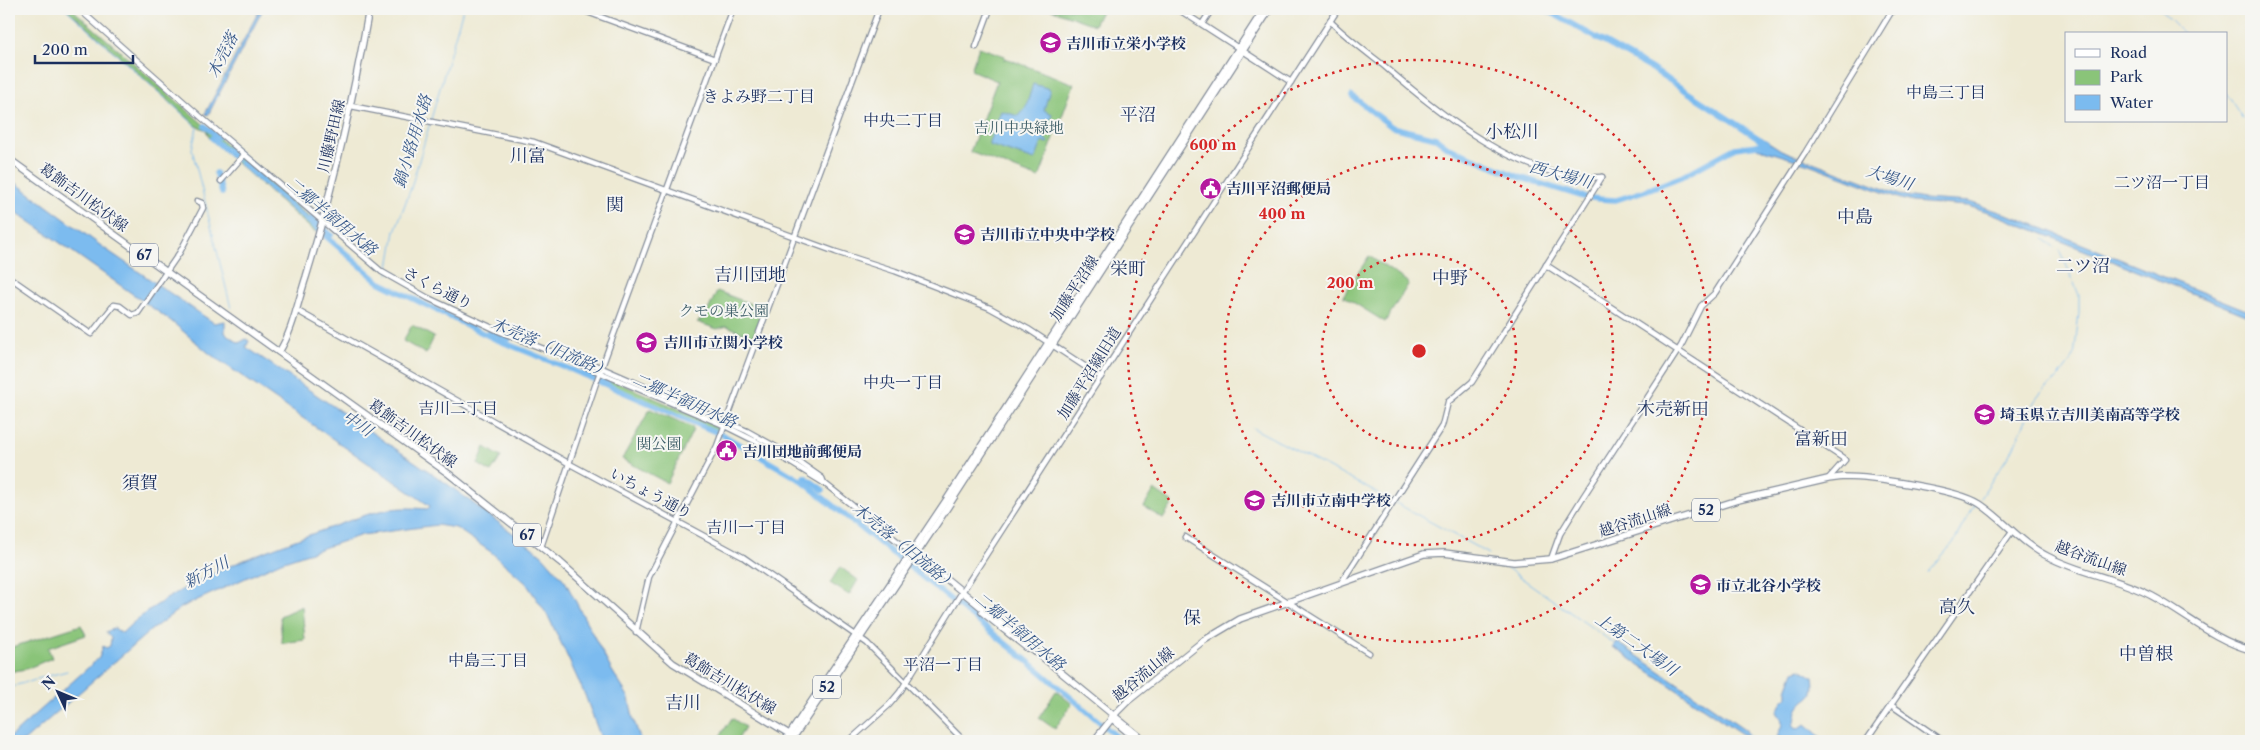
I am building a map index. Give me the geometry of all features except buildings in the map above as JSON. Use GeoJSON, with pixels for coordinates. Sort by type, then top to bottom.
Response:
{"type":"FeatureCollection","features":[{"type":"Feature","properties":{"kind":"main road","name":"川藤野田線"},"geometry":{"type":"LineString","coordinates":[[279,352],[286,340],[322,224],[351,106],[369,9]]}},
{"type":"Feature","properties":{"kind":"main road","name":"加藤平沼線"},"geometry":{"type":"LineString","coordinates":[[1241,49],[1264,9]]}},
{"type":"Feature","properties":{"kind":"main road","name":"加藤平沼線"},"geometry":{"type":"LineString","coordinates":[[913,555],[1241,49],[1270,9]]}},
{"type":"Feature","properties":{"kind":"main road","name":"葛飾吉川松伏線"},"geometry":{"type":"LineString","coordinates":[[9,159],[448,474],[541,547],[673,663],[792,737]]}},
{"type":"Feature","properties":{"kind":"main road","name":"越谷流山線"},"geometry":{"type":"LineString","coordinates":[[1094,741],[1123,706],[1210,636],[1240,619],[1286,602],[1431,553],[1514,562],[1551,559],[1738,500],[1828,479],[1858,478],[1956,493],[1977,502],[2012,531],[2047,556],[2066,565],[2136,588],[2231,643],[2251,650]]}},
{"type":"Feature","properties":{"kind":"main road","name":"52"},"geometry":{"type":"LineString","coordinates":[[858,637],[908,566],[913,555]]}},
{"type":"Feature","properties":{"kind":"main road","name":"52"},"geometry":{"type":"LineString","coordinates":[[785,741],[792,737],[913,555]]}},
{"type":"Feature","properties":{"kind":"main road","name":"越谷流山線"},"geometry":{"type":"LineString","coordinates":[[913,555],[1112,719]]}},
{"type":"Feature","properties":{"kind":"main road"},"geometry":{"type":"LineString","coordinates":[[1112,719],[1138,741]]}},
{"type":"Feature","properties":{"kind":"main road"},"geometry":{"type":"LineString","coordinates":[[1112,719],[1145,741]]}},
{"type":"Feature","properties":{"kind":"street","name":"さくら通り"},"geometry":{"type":"LineString","coordinates":[[79,9],[242,156],[376,268],[400,283],[476,321],[555,353],[574,356],[600,371],[784,452],[822,478],[824,483],[913,555]]}},
{"type":"Feature","properties":{"kind":"street"},"geometry":{"type":"LineString","coordinates":[[579,9],[715,59]]}},
{"type":"Feature","properties":{"kind":"street"},"geometry":{"type":"LineString","coordinates":[[541,547],[596,382],[733,9]]}},
{"type":"Feature","properties":{"kind":"street"},"geometry":{"type":"LineString","coordinates":[[636,632],[649,577],[713,455],[721,436],[878,9]]}},
{"type":"Feature","properties":{"kind":"street"},"geometry":{"type":"LineString","coordinates":[[976,47],[990,9]]}},
{"type":"Feature","properties":{"kind":"street"},"geometry":{"type":"LineString","coordinates":[[1178,9],[1290,82]]}},
{"type":"Feature","properties":{"kind":"street"},"geometry":{"type":"LineString","coordinates":[[1202,24],[1212,9]]}},
{"type":"Feature","properties":{"kind":"street","name":"加藤平沼線旧道"},"geometry":{"type":"LineString","coordinates":[[850,741],[890,705],[906,682],[960,594],[1338,9]]}},
{"type":"Feature","properties":{"kind":"street"},"geometry":{"type":"LineString","coordinates":[[1551,559],[1560,534],[1573,512],[1678,350],[1701,306],[1715,293],[1799,162],[1893,9]]}},
{"type":"Feature","properties":{"kind":"street"},"geometry":{"type":"LineString","coordinates":[[1330,21],[1432,107],[1498,149],[1522,161],[1571,178],[1602,177],[1472,382],[1448,402],[1442,426],[1341,583]]}},
{"type":"Feature","properties":{"kind":"street"},"geometry":{"type":"LineString","coordinates":[[351,106],[534,142],[667,190],[968,299],[1013,320],[1101,377]]}},
{"type":"Feature","properties":{"kind":"street"},"geometry":{"type":"LineString","coordinates":[[221,181],[242,156]]}},
{"type":"Feature","properties":{"kind":"street"},"geometry":{"type":"LineString","coordinates":[[9,277],[90,334],[96,330],[114,305],[120,306],[134,315],[138,313],[167,272],[191,233],[203,208],[202,203],[197,200]]}},
{"type":"Feature","properties":{"kind":"street"},"geometry":{"type":"LineString","coordinates":[[1546,265],[1843,458],[1845,460],[1828,479]]}},
{"type":"Feature","properties":{"kind":"street","name":"いちょう通り"},"geometry":{"type":"LineString","coordinates":[[296,310],[570,464],[744,557],[882,656],[964,741]]}},
{"type":"Feature","properties":{"kind":"street"},"geometry":{"type":"LineString","coordinates":[[1866,741],[2012,531]]}},
{"type":"Feature","properties":{"kind":"street"},"geometry":{"type":"LineString","coordinates":[[1185,537],[1369,653]]}},
{"type":"Feature","properties":{"kind":"street"},"geometry":{"type":"LineString","coordinates":[[1891,705],[1943,741]]}},
{"type":"Feature","properties":{"kind":"street"},"geometry":{"type":"LineString","coordinates":[[792,737],[800,741]]}},
{"type":"Feature","properties":{"kind":"green space"},"geometry":{"type":"Polygon","coordinates":[[[67,9],[72,9],[318,225],[315,232],[210,139],[206,130],[197,126],[67,9]]]}},
{"type":"Feature","properties":{"kind":"green space"},"geometry":{"type":"Polygon","coordinates":[[[1050,9],[1102,9],[1094,25],[1050,9]]]}},
{"type":"Feature","properties":{"kind":"green space","name":"吉川中央緑地"},"geometry":{"type":"Polygon","coordinates":[[[979,47],[1005,56],[1004,60],[1005,58],[1074,84],[1039,178],[970,152],[997,81],[971,70],[979,47]]]}},
{"type":"Feature","properties":{"kind":"green space"},"geometry":{"type":"Polygon","coordinates":[[[1369,256],[1409,283],[1385,322],[1343,296],[1369,256]]]}},
{"type":"Feature","properties":{"kind":"green space","name":"クモの巣公園"},"geometry":{"type":"Polygon","coordinates":[[[717,291],[764,309],[753,337],[727,326],[717,329],[697,322],[705,317],[717,291]]]}},
{"type":"Feature","properties":{"kind":"green space"},"geometry":{"type":"Polygon","coordinates":[[[412,325],[434,337],[426,354],[403,341],[412,325]]]}},
{"type":"Feature","properties":{"kind":"green space"},"geometry":{"type":"Polygon","coordinates":[[[603,376],[721,427],[718,435],[600,384],[603,376]]]}},
{"type":"Feature","properties":{"kind":"green space","name":"関公園"},"geometry":{"type":"Polygon","coordinates":[[[650,409],[692,427],[693,430],[667,483],[622,459],[650,409]]]}},
{"type":"Feature","properties":{"kind":"green space"},"geometry":{"type":"Polygon","coordinates":[[[485,447],[501,457],[491,472],[478,464],[485,447]]]}},
{"type":"Feature","properties":{"kind":"green space"},"geometry":{"type":"Polygon","coordinates":[[[1154,490],[1173,503],[1163,519],[1144,507],[1154,490]]]}},
{"type":"Feature","properties":{"kind":"green space"},"geometry":{"type":"Polygon","coordinates":[[[840,567],[858,580],[849,595],[830,583],[840,567]]]}},
{"type":"Feature","properties":{"kind":"green space"},"geometry":{"type":"Polygon","coordinates":[[[302,606],[305,640],[282,643],[280,616],[302,606]]]}},
{"type":"Feature","properties":{"kind":"green space"},"geometry":{"type":"Polygon","coordinates":[[[81,625],[86,635],[48,648],[52,658],[26,669],[9,672],[9,648],[81,625]]]}},
{"type":"Feature","properties":{"kind":"green space"},"geometry":{"type":"Polygon","coordinates":[[[1056,691],[1071,705],[1055,729],[1039,718],[1056,691]]]}},
{"type":"Feature","properties":{"kind":"green space"},"geometry":{"type":"Polygon","coordinates":[[[732,718],[745,727],[737,741],[726,741],[720,736],[732,718]]]}},
{"type":"Feature","properties":{"kind":"water"},"geometry":{"type":"Polygon","coordinates":[[[260,9],[263,9],[208,115],[205,114],[260,9]]]}},
{"type":"Feature","properties":{"kind":"water"},"geometry":{"type":"Polygon","coordinates":[[[1033,84],[1050,89],[1044,110],[1052,114],[1044,138],[1049,143],[1042,142],[1035,160],[989,145],[1001,111],[1018,116],[1026,107],[1033,84]]]}},
{"type":"Feature","properties":{"kind":"water"},"geometry":{"type":"Polygon","coordinates":[[[1761,137],[1781,150],[1900,195],[1924,199],[1969,202],[2015,217],[2251,312],[2251,317],[1989,212],[1967,206],[1913,202],[1901,199],[1809,164],[1757,148],[1761,137]]]}},
{"type":"Feature","properties":{"kind":"water"},"geometry":{"type":"Polygon","coordinates":[[[9,178],[104,248],[214,323],[225,321],[225,333],[239,343],[246,339],[249,341],[246,347],[446,483],[542,555],[565,581],[611,669],[629,698],[633,718],[641,741],[602,741],[585,695],[562,645],[548,616],[526,583],[491,552],[456,528],[437,525],[362,535],[281,562],[182,607],[151,630],[24,741],[9,741],[9,738],[99,658],[103,646],[106,648],[110,646],[111,638],[106,632],[114,628],[122,633],[166,599],[192,584],[279,546],[372,513],[396,508],[428,509],[430,506],[210,354],[171,321],[9,207],[9,178]]]}},
{"type":"Feature","properties":{"kind":"water"},"geometry":{"type":"Polygon","coordinates":[[[1617,642],[1746,730],[1748,735],[1742,734],[1613,647],[1617,642]]]}},
{"type":"Feature","properties":{"kind":"water"},"geometry":{"type":"Polygon","coordinates":[[[1800,669],[1813,677],[1814,690],[1801,704],[1793,724],[1797,729],[1806,724],[1825,741],[1785,741],[1777,736],[1782,723],[1777,712],[1782,701],[1787,697],[1787,690],[1794,671],[1800,669]]]}},
{"type":"Feature","properties":{"kind":"waterway"},"geometry":{"type":"LineString","coordinates":[[66,9],[197,127],[192,149],[231,308]]}},
{"type":"Feature","properties":{"kind":"waterway","name":"鍋小路用水路"},"geometry":{"type":"LineString","coordinates":[[388,274],[395,231],[411,188],[463,9]]}},
{"type":"Feature","properties":{"kind":"waterway","name":"大場川"},"geometry":{"type":"LineString","coordinates":[[1545,9],[1652,69],[1766,143]]}},
{"type":"Feature","properties":{"kind":"waterway","name":"鍋小路用水路"},"geometry":{"type":"LineString","coordinates":[[2160,9],[2183,32]]}},
{"type":"Feature","properties":{"kind":"waterway","name":"西大場川"},"geometry":{"type":"LineString","coordinates":[[1352,96],[1392,127],[1436,138],[1449,148],[1522,178],[1584,197],[1600,199],[1616,200],[1647,190],[1683,176],[1735,148],[1765,144]]}},
{"type":"Feature","properties":{"kind":"waterway","name":"鍋小路用水路"},"geometry":{"type":"LineString","coordinates":[[2228,96],[2243,119]]}},
{"type":"Feature","properties":{"kind":"waterway","name":"二郷半領用水路"},"geometry":{"type":"LineString","coordinates":[[205,126],[218,137]]}},
{"type":"Feature","properties":{"kind":"waterway","name":"木売落（旧流路）"},"geometry":{"type":"LineString","coordinates":[[212,138],[236,159]]}},
{"type":"Feature","properties":{"kind":"waterway","name":"二郷半領用水路"},"geometry":{"type":"LineString","coordinates":[[230,147],[265,177]]}},
{"type":"Feature","properties":{"kind":"waterway","name":"木売落（旧流路）"},"geometry":{"type":"LineString","coordinates":[[241,163],[379,282],[495,339],[725,436],[802,481],[1035,667],[1122,741]]}},
{"type":"Feature","properties":{"kind":"waterway","name":"木売落"},"geometry":{"type":"LineString","coordinates":[[216,173],[222,193]]}},
{"type":"Feature","properties":{"kind":"waterway","name":"二郷半領用水路"},"geometry":{"type":"LineString","coordinates":[[312,218],[331,235]]}},
{"type":"Feature","properties":{"kind":"waterway"},"geometry":{"type":"LineString","coordinates":[[2044,239],[2054,247]]}},
{"type":"Feature","properties":{"kind":"waterway"},"geometry":{"type":"LineString","coordinates":[[1980,498],[2013,449],[2034,402],[2057,379],[2074,357],[2079,295],[2060,250]]}},
{"type":"Feature","properties":{"kind":"waterway","name":"二郷半領用水路"},"geometry":{"type":"LineString","coordinates":[[490,331],[509,339]]}},
{"type":"Feature","properties":{"kind":"waterway","name":"二郷半領用水路"},"geometry":{"type":"LineString","coordinates":[[586,372],[608,381]]}},
{"type":"Feature","properties":{"kind":"waterway","name":"上第二大場川"},"geometry":{"type":"LineString","coordinates":[[1253,428],[1392,501]]}},
{"type":"Feature","properties":{"kind":"waterway","name":"二郷半領用水路"},"geometry":{"type":"LineString","coordinates":[[805,477],[823,490]]}},
{"type":"Feature","properties":{"kind":"waterway","name":"上第二大場川"},"geometry":{"type":"LineString","coordinates":[[1396,503],[1489,554]]}},
{"type":"Feature","properties":{"kind":"waterway"},"geometry":{"type":"LineString","coordinates":[[1928,572],[1953,543],[1974,505]]}},
{"type":"Feature","properties":{"kind":"waterway","name":"二郷半領用水路"},"geometry":{"type":"LineString","coordinates":[[897,549],[923,570]]}},
{"type":"Feature","properties":{"kind":"waterway","name":"上第二大場川"},"geometry":{"type":"LineString","coordinates":[[1503,565],[1615,644]]}},
{"type":"Feature","properties":{"kind":"waterway"},"geometry":{"type":"LineString","coordinates":[[37,679],[67,671]]}},
{"type":"Feature","properties":{"kind":"waterway"},"geometry":{"type":"LineString","coordinates":[[29,682],[35,680]]}},
{"type":"Feature","properties":{"kind":"waterway"},"geometry":{"type":"LineString","coordinates":[[17,685],[27,682]]}},
{"type":"Feature","properties":{"kind":"waterway"},"geometry":{"type":"LineString","coordinates":[[9,688],[15,686]]}},
{"type":"Feature","properties":{"kind":"waterway","name":"上第二大場川"},"geometry":{"type":"LineString","coordinates":[[1746,733],[1758,741]]}},
{"type":"Feature","properties":{"kind":"place","name":"吉川市立栄小学校"},"geometry":{"type":"Point","coordinates":[1050,43]}},
{"type":"Feature","properties":{"kind":"place","name":"吉川平沼郵便局"},"geometry":{"type":"Point","coordinates":[1210,188]}},
{"type":"Feature","properties":{"kind":"place","name":"吉川市立中央中学校"},"geometry":{"type":"Point","coordinates":[964,234]}},
{"type":"Feature","properties":{"kind":"place","name":"吉川市立関小学校"},"geometry":{"type":"Point","coordinates":[647,342]}},
{"type":"Feature","properties":{"kind":"place","name":"埼玉県立吉川美南高等学校"},"geometry":{"type":"Point","coordinates":[1984,414]}},
{"type":"Feature","properties":{"kind":"place","name":"吉川団地前郵便局"},"geometry":{"type":"Point","coordinates":[726,451]}},
{"type":"Feature","properties":{"kind":"place","name":"吉川市立南中学校"},"geometry":{"type":"Point","coordinates":[1255,500]}},
{"type":"Feature","properties":{"kind":"place","name":"市立北谷小学校"},"geometry":{"type":"Point","coordinates":[1700,585]}},
{"type":"Feature","properties":{"kind":"district","name":"中島三丁目"},"geometry":{"type":"Point","coordinates":[1946,92]}},
{"type":"Feature","properties":{"kind":"district","name":"きよみ野二丁目"},"geometry":{"type":"Point","coordinates":[759,96]}},
{"type":"Feature","properties":{"kind":"district","name":"平沼"},"geometry":{"type":"Point","coordinates":[1138,115]}},
{"type":"Feature","properties":{"kind":"district","name":"中央二丁目"},"geometry":{"type":"Point","coordinates":[903,120]}},
{"type":"Feature","properties":{"kind":"district","name":"小松川"},"geometry":{"type":"Point","coordinates":[1512,132]}},
{"type":"Feature","properties":{"kind":"district","name":"川富"},"geometry":{"type":"Point","coordinates":[528,156]}},
{"type":"Feature","properties":{"kind":"district","name":"二ツ沼一丁目"},"geometry":{"type":"Point","coordinates":[2162,182]}},
{"type":"Feature","properties":{"kind":"district","name":"関"},"geometry":{"type":"Point","coordinates":[615,205]}},
{"type":"Feature","properties":{"kind":"district","name":"中島"},"geometry":{"type":"Point","coordinates":[1855,217]}},
{"type":"Feature","properties":{"kind":"district","name":"二ツ沼"},"geometry":{"type":"Point","coordinates":[2083,266]}},
{"type":"Feature","properties":{"kind":"district","name":"栄町"},"geometry":{"type":"Point","coordinates":[1128,269]}},
{"type":"Feature","properties":{"kind":"district","name":"吉川団地"},"geometry":{"type":"Point","coordinates":[750,275]}},
{"type":"Feature","properties":{"kind":"district","name":"中野"},"geometry":{"type":"Point","coordinates":[1450,278]}},
{"type":"Feature","properties":{"kind":"district","name":"中央一丁目"},"geometry":{"type":"Point","coordinates":[903,382]}},
{"type":"Feature","properties":{"kind":"district","name":"吉川二丁目"},"geometry":{"type":"Point","coordinates":[458,408]}},
{"type":"Feature","properties":{"kind":"district","name":"木売新田"},"geometry":{"type":"Point","coordinates":[1673,409]}},
{"type":"Feature","properties":{"kind":"district","name":"富新田"},"geometry":{"type":"Point","coordinates":[1821,439]}},
{"type":"Feature","properties":{"kind":"district","name":"須賀"},"geometry":{"type":"Point","coordinates":[140,483]}},
{"type":"Feature","properties":{"kind":"district","name":"吉川一丁目"},"geometry":{"type":"Point","coordinates":[746,527]}},
{"type":"Feature","properties":{"kind":"district","name":"高久"},"geometry":{"type":"Point","coordinates":[1957,607]}},
{"type":"Feature","properties":{"kind":"district","name":"保"},"geometry":{"type":"Point","coordinates":[1192,618]}},
{"type":"Feature","properties":{"kind":"district","name":"中曽根"},"geometry":{"type":"Point","coordinates":[2146,654]}},
{"type":"Feature","properties":{"kind":"district","name":"中島三丁目"},"geometry":{"type":"Point","coordinates":[488,660]}},
{"type":"Feature","properties":{"kind":"district","name":"平沼一丁目"},"geometry":{"type":"Point","coordinates":[943,664]}},
{"type":"Feature","properties":{"kind":"district","name":"吉川"},"geometry":{"type":"Point","coordinates":[683,703]}},
{"type":"Feature","properties":{"kind":"water label","name":"中川"},"geometry":{"type":"Point","coordinates":[358,423]}},
{"type":"Feature","properties":{"kind":"water label","name":"新方川"},"geometry":{"type":"Point","coordinates":[206,572]}}]}
